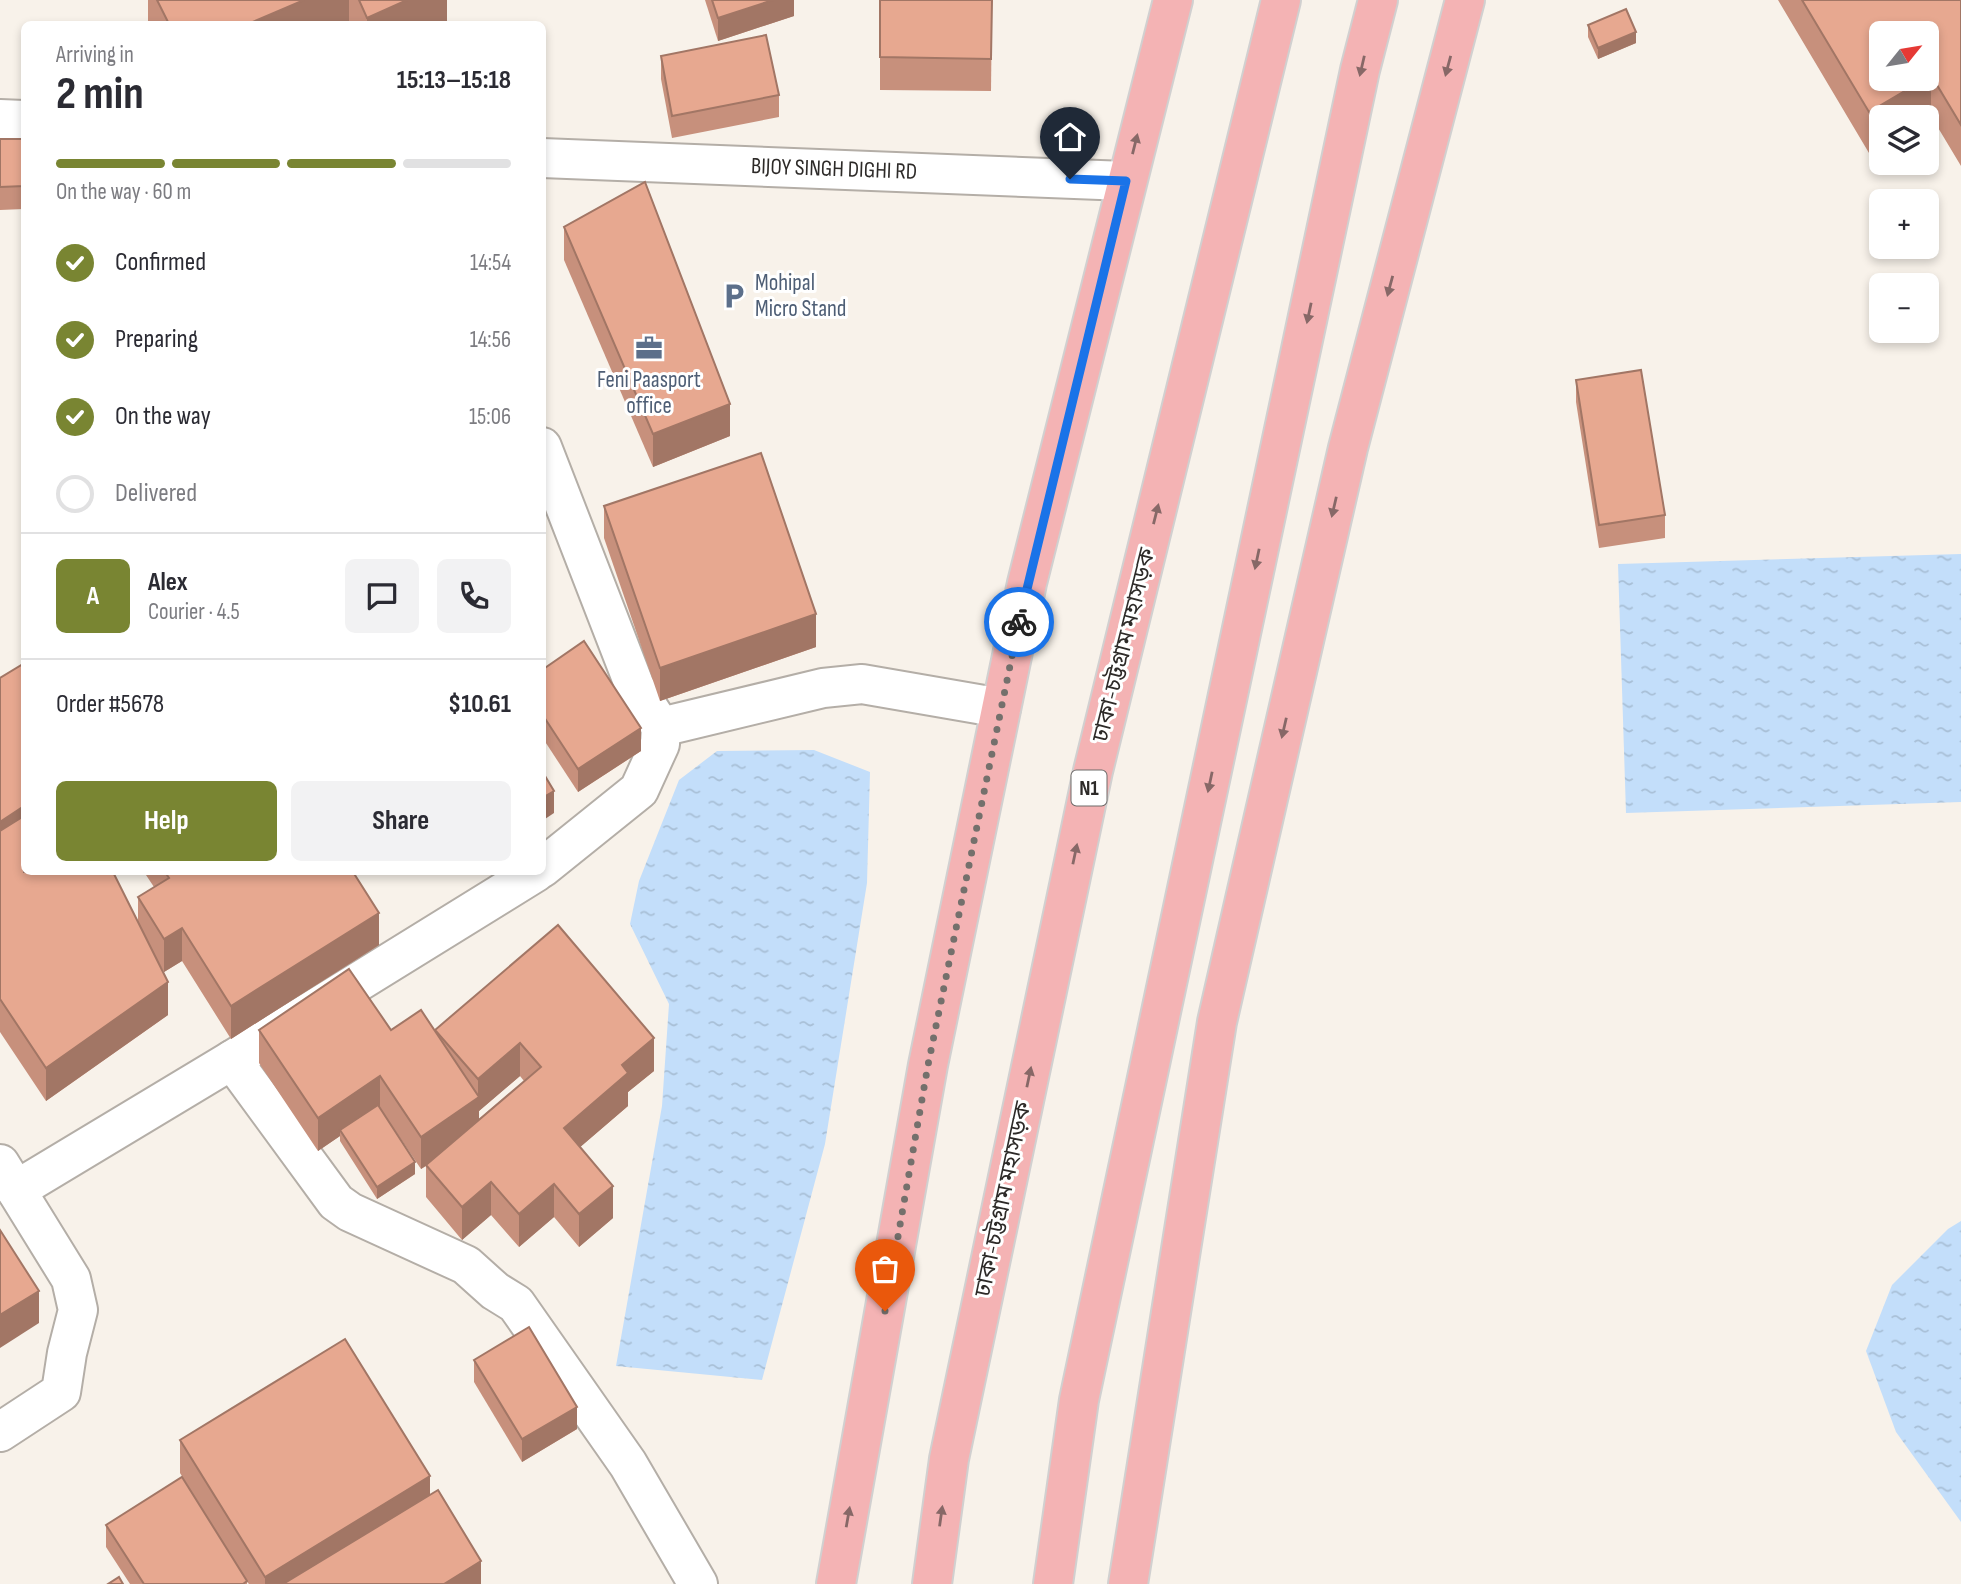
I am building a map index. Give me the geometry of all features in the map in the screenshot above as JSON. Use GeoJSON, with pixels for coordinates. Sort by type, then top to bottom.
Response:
{"type":"FeatureCollection","features":[{"type":"Feature","properties":{"kind":"highway"},"geometry":{"type":"LineString","coordinates":[[836,1584],[928,1065],[1027,583],[1173,0]]}},
{"type":"Feature","properties":{"kind":"highway","name":"ঢাকা-চট্টগ্রাম মহাসড়ক"},"geometry":{"type":"LineString","coordinates":[[932,1584],[949,1459],[1093,771],[1281,0]]}},
{"type":"Feature","properties":{"kind":"highway"},"geometry":{"type":"LineString","coordinates":[[1053,1584],[1079,1399],[1360,70],[1378,0]]}},
{"type":"Feature","properties":{"kind":"highway"},"geometry":{"type":"LineString","coordinates":[[1128,1584],[1216,1022],[1348,448],[1465,0]]}},
{"type":"Feature","properties":{"kind":"street"},"geometry":{"type":"LineString","coordinates":[[0,119],[21,120]]}},
{"type":"Feature","properties":{"kind":"street","name":"BIJOY SINGH DIGHI RD"},"geometry":{"type":"LineString","coordinates":[[546,158],[1126,181]]}},
{"type":"Feature","properties":{"kind":"street"},"geometry":{"type":"LineString","coordinates":[[546,457],[635,687],[661,727],[660,744],[639,790],[546,865]]}},
{"type":"Feature","properties":{"kind":"street"},"geometry":{"type":"LineString","coordinates":[[661,727],[823,688],[862,684],[1002,708]]}},
{"type":"Feature","properties":{"kind":"street"},"geometry":{"type":"LineString","coordinates":[[0,1432],[61,1392],[66,1353],[78,1310],[71,1279],[8,1177],[232,1060],[531,875]]}},
{"type":"Feature","properties":{"kind":"street"},"geometry":{"type":"LineString","coordinates":[[232,1060],[336,1202],[350,1212],[466,1265],[495,1291],[516,1304],[628,1464],[698,1584]]}},
{"type":"Feature","properties":{"kind":"water"},"geometry":{"type":"Polygon","coordinates":[[[1961,554],[1961,802],[1626,813],[1618,564],[1961,554]]]}},
{"type":"Feature","properties":{"kind":"water"},"geometry":{"type":"Polygon","coordinates":[[[814,750],[870,772],[867,883],[825,1144],[762,1380],[616,1366],[662,1106],[669,1004],[630,924],[639,881],[679,780],[717,751],[814,750]]]}},
{"type":"Feature","properties":{"kind":"water"},"geometry":{"type":"Polygon","coordinates":[[[1961,1221],[1961,1522],[1896,1432],[1866,1351],[1892,1285],[1948,1229],[1961,1221]]]}},
{"type":"Feature","properties":{"kind":"building"},"geometry":{"type":"Polygon","coordinates":[[[157,0],[304,0],[255,21],[168,21],[157,0]]]}},
{"type":"Feature","properties":{"kind":"building"},"geometry":{"type":"Polygon","coordinates":[[[359,0],[407,0],[367,18],[359,0]]]}},
{"type":"Feature","properties":{"kind":"building"},"geometry":{"type":"Polygon","coordinates":[[[712,0],[773,0],[718,18],[712,0]]]}},
{"type":"Feature","properties":{"kind":"building"},"geometry":{"type":"Polygon","coordinates":[[[880,0],[992,0],[991,59],[880,57],[880,0]]]}},
{"type":"Feature","properties":{"kind":"building"},"geometry":{"type":"Polygon","coordinates":[[[1802,0],[1961,0],[1961,125],[1939,88],[1939,21],[1869,21],[1869,91],[1905,91],[1881,105],[1869,105],[1869,112],[1802,0]]]}},
{"type":"Feature","properties":{"kind":"building"},"geometry":{"type":"Polygon","coordinates":[[[1626,9],[1636,32],[1598,48],[1588,25],[1626,9]]]}},
{"type":"Feature","properties":{"kind":"building"},"geometry":{"type":"Polygon","coordinates":[[[766,35],[779,95],[672,116],[661,56],[766,35]]]}},
{"type":"Feature","properties":{"kind":"building"},"geometry":{"type":"Polygon","coordinates":[[[0,139],[21,139],[21,186],[0,187],[0,139]]]}},
{"type":"Feature","properties":{"kind":"building","name":"Feni Paasport office"},"geometry":{"type":"Polygon","coordinates":[[[645,182],[730,404],[653,434],[564,227],[645,182]]]}},
{"type":"Feature","properties":{"kind":"building"},"geometry":{"type":"Polygon","coordinates":[[[1641,370],[1665,515],[1599,525],[1576,380],[1641,370]]]}},
{"type":"Feature","properties":{"kind":"building"},"geometry":{"type":"Polygon","coordinates":[[[761,453],[816,614],[660,668],[604,506],[761,453]]]}},
{"type":"Feature","properties":{"kind":"building"},"geometry":{"type":"Polygon","coordinates":[[[584,641],[641,728],[578,769],[546,720],[546,667],[584,641]]]}},
{"type":"Feature","properties":{"kind":"building"},"geometry":{"type":"Polygon","coordinates":[[[21,665],[21,808],[0,822],[0,678],[21,665]]]}},
{"type":"Feature","properties":{"kind":"building"},"geometry":{"type":"Polygon","coordinates":[[[546,778],[554,791],[546,796],[546,778]]]}},
{"type":"Feature","properties":{"kind":"building"},"geometry":{"type":"Polygon","coordinates":[[[21,818],[21,875],[114,875],[168,982],[46,1068],[0,999],[0,831],[21,818]]]}},
{"type":"Feature","properties":{"kind":"building"},"geometry":{"type":"Polygon","coordinates":[[[167,875],[355,875],[379,913],[231,1006],[182,928],[164,939],[138,897],[169,878],[167,875]]]}},
{"type":"Feature","properties":{"kind":"building"},"geometry":{"type":"Polygon","coordinates":[[[558,925],[654,1038],[622,1065],[628,1073],[564,1128],[613,1186],[579,1214],[554,1184],[519,1214],[491,1182],[462,1207],[426,1165],[541,1067],[520,1043],[478,1079],[435,1030],[558,925]]]}},
{"type":"Feature","properties":{"kind":"building"},"geometry":{"type":"Polygon","coordinates":[[[349,969],[391,1030],[421,1010],[479,1097],[421,1137],[380,1076],[318,1118],[259,1030],[349,969]]]}},
{"type":"Feature","properties":{"kind":"building"},"geometry":{"type":"Polygon","coordinates":[[[378,1105],[415,1162],[377,1187],[340,1130],[378,1105]]]}},
{"type":"Feature","properties":{"kind":"building"},"geometry":{"type":"Polygon","coordinates":[[[0,1230],[39,1291],[0,1315],[0,1230]]]}},
{"type":"Feature","properties":{"kind":"building"},"geometry":{"type":"Polygon","coordinates":[[[529,1327],[577,1407],[522,1439],[474,1360],[529,1327]]]}},
{"type":"Feature","properties":{"kind":"building"},"geometry":{"type":"Polygon","coordinates":[[[345,1339],[430,1476],[265,1577],[180,1440],[345,1339]]]}},
{"type":"Feature","properties":{"kind":"building"},"geometry":{"type":"Polygon","coordinates":[[[182,1477],[247,1581],[243,1584],[144,1584],[106,1525],[182,1477]]]}},
{"type":"Feature","properties":{"kind":"building"},"geometry":{"type":"Polygon","coordinates":[[[438,1490],[481,1561],[444,1584],[283,1584],[438,1490]]]}},
{"type":"Feature","properties":{"kind":"building"},"geometry":{"type":"Polygon","coordinates":[[[119,1577],[123,1584],[108,1584],[119,1577]]]}},
{"type":"Feature","properties":{"kind":"way so far"},"geometry":{"type":"LineString","coordinates":[[885,1311],[928,1065],[1019,622]]}},
{"type":"Feature","properties":{"kind":"place","name":"Mohipal Micro Stand"},"geometry":{"type":"Point","coordinates":[734,296]}},
{"type":"Feature","properties":{"kind":"place","name":"Feni Paasport office"},"geometry":{"type":"Point","coordinates":[649,348]}},
{"type":"Feature","properties":{"kind":"route"},"geometry":{"type":"LineString","coordinates":[[1019,622],[1126,181],[1070,179]]}}]}
